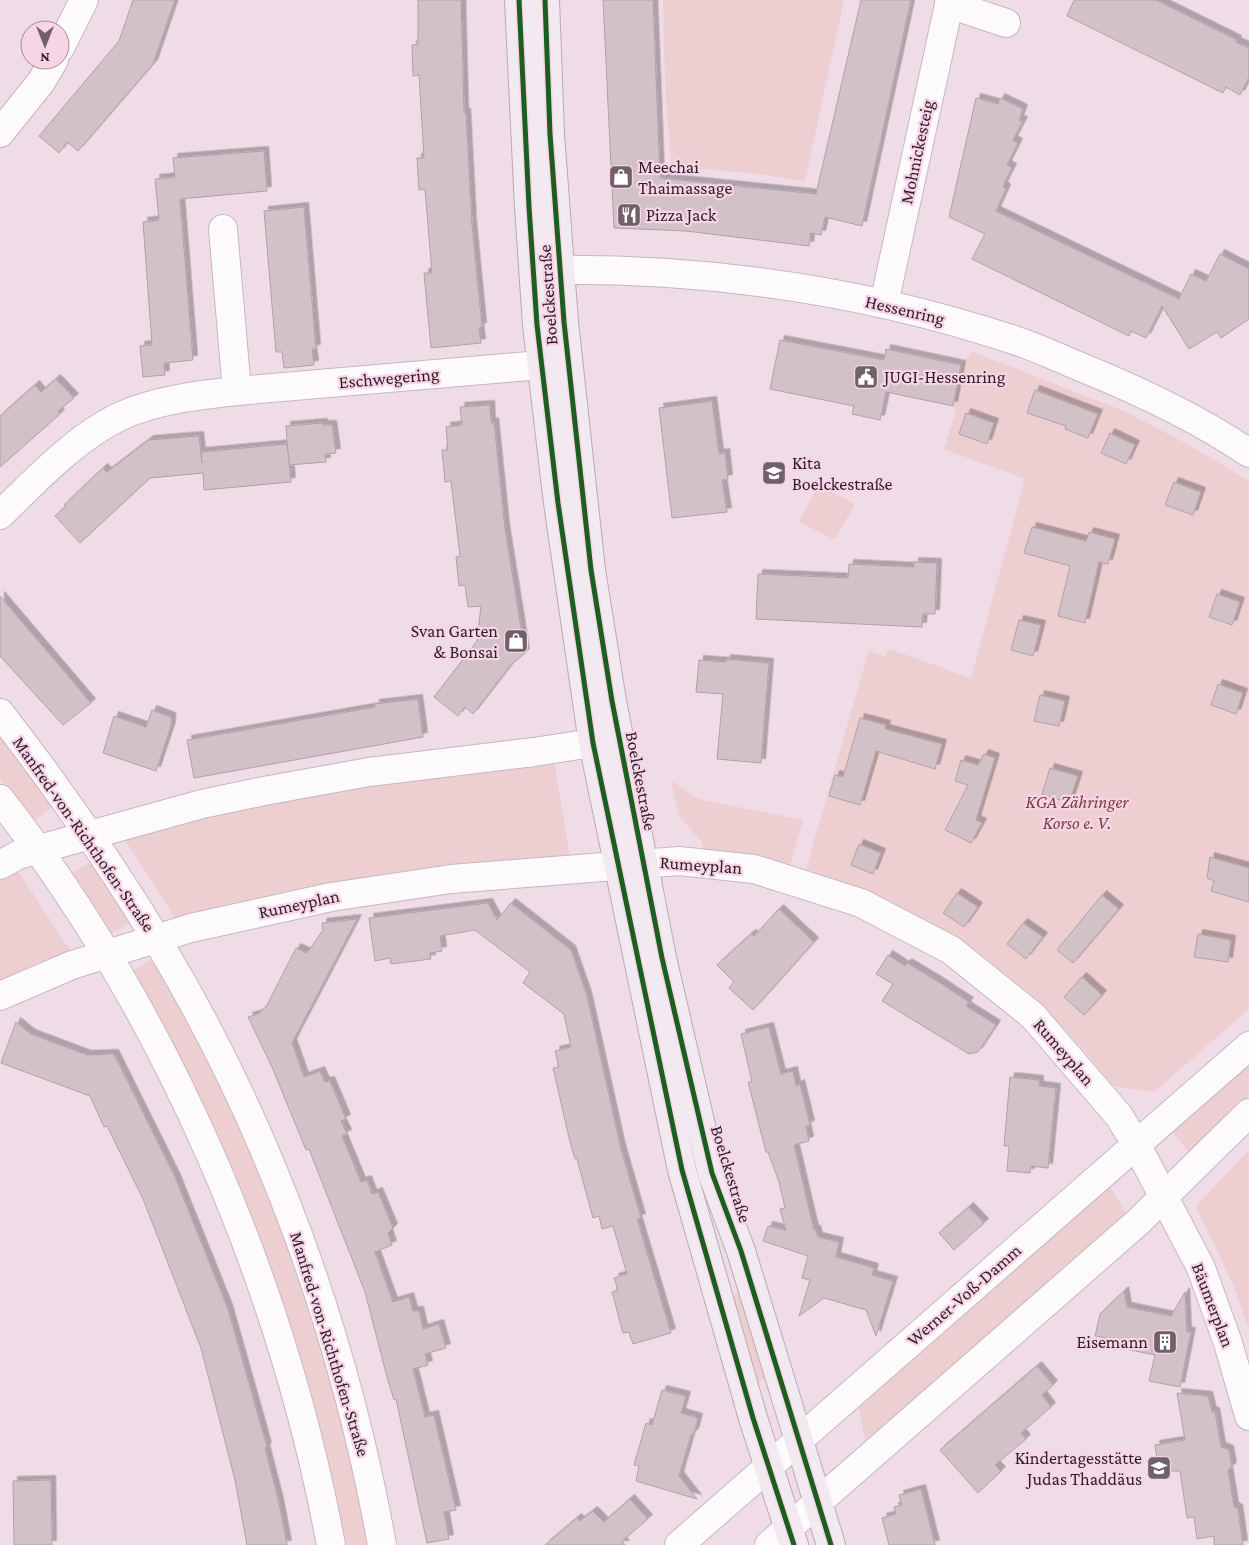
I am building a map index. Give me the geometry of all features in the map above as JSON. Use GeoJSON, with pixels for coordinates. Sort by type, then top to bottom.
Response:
{"type":"FeatureCollection","features":[{"type":"Feature","properties":{"kind":"main road","name":"Boelckestraße"},"geometry":{"type":"LineString","coordinates":[[519,0],[533,270],[542,364],[570,593],[606,740],[643,862],[680,1042],[712,1173],[741,1251],[831,1545]]}},
{"type":"Feature","properties":{"kind":"main road","name":"Boelckestraße"},"geometry":{"type":"LineString","coordinates":[[546,0],[550,134],[560,269],[575,434],[590,560],[616,864],[682,1170],[706,1261],[769,1466],[784,1539]]}},
{"type":"Feature","properties":{"kind":"main road"},"geometry":{"type":"LineString","coordinates":[[706,1261],[741,1251]]}},
{"type":"Feature","properties":{"kind":"street"},"geometry":{"type":"LineString","coordinates":[[70,28],[84,0]]}},
{"type":"Feature","properties":{"kind":"street"},"geometry":{"type":"LineString","coordinates":[[949,2],[1006,23]]}},
{"type":"Feature","properties":{"kind":"street","name":"Mohnickesteig"},"geometry":{"type":"LineString","coordinates":[[884,304],[949,2]]}},
{"type":"Feature","properties":{"kind":"street"},"geometry":{"type":"LineString","coordinates":[[0,133],[41,82],[48,70]]}},
{"type":"Feature","properties":{"kind":"street"},"geometry":{"type":"LineString","coordinates":[[223,229],[237,391]]}},
{"type":"Feature","properties":{"kind":"street","name":"Hessenring"},"geometry":{"type":"LineString","coordinates":[[533,270],[596,269],[734,278],[884,304],[926,314],[1016,340],[1160,402],[1211,429],[1249,453]]}},
{"type":"Feature","properties":{"kind":"street","name":"Eschwegering"},"geometry":{"type":"LineString","coordinates":[[0,515],[86,437],[122,416],[203,395],[542,364]]}},
{"type":"Feature","properties":{"kind":"street","name":"Manfred-von-Richthofen-Straße"},"geometry":{"type":"LineString","coordinates":[[0,713],[90,835],[156,939],[226,1066],[287,1208],[322,1306],[370,1478],[382,1545]]}},
{"type":"Feature","properties":{"kind":"street"},"geometry":{"type":"LineString","coordinates":[[0,865],[18,855],[202,804],[264,791],[369,772],[534,752],[606,740]]}},
{"type":"Feature","properties":{"kind":"street"},"geometry":{"type":"LineString","coordinates":[[0,799],[38,850],[106,955],[182,1094],[210,1155],[239,1227],[272,1319],[301,1415],[320,1490],[330,1545]]}},
{"type":"Feature","properties":{"kind":"street","name":"Rumeyplan"},"geometry":{"type":"LineString","coordinates":[[0,996],[72,965],[156,939],[228,919],[369,891],[443,880],[643,862],[679,861],[754,869],[861,902],[951,950],[1033,1016],[1118,1116],[1136,1144],[1164,1198]]}},
{"type":"Feature","properties":{"kind":"street","name":"Werner-Voß-Damm"},"geometry":{"type":"LineString","coordinates":[[679,1545],[1249,1046]]}},
{"type":"Feature","properties":{"kind":"street"},"geometry":{"type":"LineString","coordinates":[[784,1539],[818,1502],[1164,1198],[1249,1113]]}},
{"type":"Feature","properties":{"kind":"street","name":"Bäumerplan"},"geometry":{"type":"LineString","coordinates":[[1164,1198],[1201,1268],[1212,1295],[1249,1416]]}},
{"type":"Feature","properties":{"kind":"green space"},"geometry":{"type":"Polygon","coordinates":[[[663,0],[844,0],[805,181],[750,173],[671,166],[665,80],[663,0]]]}},
{"type":"Feature","properties":{"kind":"green space","name":"KGA Zähringer Korso e. V."},"geometry":{"type":"Polygon","coordinates":[[[973,352],[1124,411],[1191,446],[1249,481],[1249,1009],[1154,1092],[1113,1086],[1080,1046],[1047,1011],[1013,980],[939,928],[854,887],[806,869],[869,650],[885,657],[889,649],[971,678],[1025,479],[944,449],[956,411],[953,406],[961,365],[973,352]]]}},
{"type":"Feature","properties":{"kind":"green space"},"geometry":{"type":"Polygon","coordinates":[[[819,485],[855,504],[833,539],[799,522],[819,485]]]}},
{"type":"Feature","properties":{"kind":"green space"},"geometry":{"type":"Polygon","coordinates":[[[0,734],[55,805],[32,822],[0,780],[0,734]]]}},
{"type":"Feature","properties":{"kind":"green space"},"geometry":{"type":"Polygon","coordinates":[[[554,761],[570,858],[179,924],[122,835],[296,794],[554,761]]]}},
{"type":"Feature","properties":{"kind":"green space"},"geometry":{"type":"Polygon","coordinates":[[[671,781],[698,799],[803,820],[790,867],[703,851],[702,842],[679,816],[671,781]]]}},
{"type":"Feature","properties":{"kind":"green space"},"geometry":{"type":"Polygon","coordinates":[[[94,860],[132,922],[107,936],[69,875],[94,860]]]}},
{"type":"Feature","properties":{"kind":"green space"},"geometry":{"type":"Polygon","coordinates":[[[16,868],[73,955],[0,985],[0,875],[16,868]]]}},
{"type":"Feature","properties":{"kind":"green space"},"geometry":{"type":"Polygon","coordinates":[[[155,958],[202,1044],[253,1152],[312,1309],[342,1411],[371,1545],[341,1545],[330,1488],[130,972],[155,958]]]}},
{"type":"Feature","properties":{"kind":"green space"},"geometry":{"type":"Polygon","coordinates":[[[1249,1062],[1249,1095],[1191,1155],[1171,1130],[1249,1062]]]}},
{"type":"Feature","properties":{"kind":"green space"},"geometry":{"type":"Polygon","coordinates":[[[1248,1151],[1249,1330],[1235,1289],[1196,1206],[1248,1151]]]}},
{"type":"Feature","properties":{"kind":"green space"},"geometry":{"type":"Polygon","coordinates":[[[1109,1184],[1127,1216],[866,1444],[858,1404],[1109,1184]]]}},
{"type":"Feature","properties":{"kind":"green space"},"geometry":{"type":"Polygon","coordinates":[[[739,1293],[765,1380],[755,1383],[728,1296],[739,1293]]]}},
{"type":"Feature","properties":{"kind":"building"},"geometry":{"type":"Polygon","coordinates":[[[133,0],[175,0],[153,64],[78,151],[67,142],[59,153],[39,136],[119,41],[133,0]]]}},
{"type":"Feature","properties":{"kind":"building"},"geometry":{"type":"Polygon","coordinates":[[[418,0],[461,0],[464,113],[466,113],[472,225],[482,327],[479,328],[481,343],[431,348],[424,273],[432,273],[425,189],[419,190],[417,158],[424,158],[419,75],[413,76],[412,45],[418,44],[418,0]]]}},
{"type":"Feature","properties":{"kind":"building"},"geometry":{"type":"Polygon","coordinates":[[[603,0],[653,0],[660,178],[816,194],[861,0],[911,0],[862,226],[825,217],[821,235],[811,233],[809,246],[686,231],[614,228],[603,0]]]}},
{"type":"Feature","properties":{"kind":"building"},"geometry":{"type":"Polygon","coordinates":[[[1074,0],[1156,0],[1237,40],[1236,42],[1249,48],[1249,77],[1240,95],[1226,87],[1223,93],[1067,16],[1074,0]]]}},
{"type":"Feature","properties":{"kind":"building"},"geometry":{"type":"Polygon","coordinates":[[[976,98],[998,104],[1000,98],[1023,109],[1019,120],[1023,121],[1013,140],[1018,143],[1007,165],[1012,168],[1003,186],[1006,189],[996,211],[1179,299],[1191,274],[1206,281],[1220,254],[1249,269],[1249,319],[1221,338],[1217,332],[1189,349],[1162,306],[1146,338],[1131,331],[1129,336],[972,259],[985,234],[949,217],[976,98]]]}},
{"type":"Feature","properties":{"kind":"building"},"geometry":{"type":"Polygon","coordinates":[[[264,151],[267,191],[180,199],[193,360],[164,363],[165,375],[143,377],[140,346],[152,345],[143,222],[159,220],[155,179],[175,177],[173,158],[264,151]]]}},
{"type":"Feature","properties":{"kind":"building"},"geometry":{"type":"Polygon","coordinates":[[[304,207],[316,349],[312,349],[314,365],[284,368],[282,352],[276,352],[264,211],[304,207]]]}},
{"type":"Feature","properties":{"kind":"building"},"geometry":{"type":"Polygon","coordinates":[[[780,340],[884,360],[886,349],[961,365],[953,406],[886,392],[880,420],[852,414],[854,406],[770,389],[780,340]]]}},
{"type":"Feature","properties":{"kind":"building"},"geometry":{"type":"Polygon","coordinates":[[[56,379],[74,398],[58,411],[60,414],[0,467],[0,416],[35,385],[41,392],[56,379]]]}},
{"type":"Feature","properties":{"kind":"building"},"geometry":{"type":"Polygon","coordinates":[[[1035,390],[1098,414],[1088,438],[1065,429],[1066,426],[1027,413],[1035,390]]]}},
{"type":"Feature","properties":{"kind":"building"},"geometry":{"type":"Polygon","coordinates":[[[712,401],[719,454],[725,453],[728,479],[722,480],[727,512],[672,518],[659,408],[712,401]]]}},
{"type":"Feature","properties":{"kind":"building"},"geometry":{"type":"Polygon","coordinates":[[[490,405],[491,423],[494,422],[505,529],[525,653],[510,666],[473,714],[465,707],[458,716],[434,697],[477,641],[481,606],[468,607],[465,585],[459,586],[456,557],[460,556],[451,481],[445,482],[442,450],[448,450],[446,427],[462,425],[460,407],[490,405]]]}},
{"type":"Feature","properties":{"kind":"building"},"geometry":{"type":"Polygon","coordinates":[[[966,413],[994,423],[987,444],[959,434],[966,413]]]}},
{"type":"Feature","properties":{"kind":"building"},"geometry":{"type":"Polygon","coordinates":[[[323,423],[323,425],[332,425],[336,453],[325,454],[326,462],[289,465],[286,426],[323,423]]]}},
{"type":"Feature","properties":{"kind":"building"},"geometry":{"type":"Polygon","coordinates":[[[1110,433],[1135,445],[1126,464],[1101,453],[1110,433]]]}},
{"type":"Feature","properties":{"kind":"building"},"geometry":{"type":"Polygon","coordinates":[[[199,436],[202,463],[201,452],[287,444],[291,482],[204,490],[203,473],[150,478],[80,543],[55,516],[103,468],[107,472],[149,440],[199,436]]]}},
{"type":"Feature","properties":{"kind":"building"},"geometry":{"type":"Polygon","coordinates":[[[1174,482],[1201,492],[1193,515],[1165,505],[1174,482]]]}},
{"type":"Feature","properties":{"kind":"building"},"geometry":{"type":"Polygon","coordinates":[[[1032,527],[1086,541],[1089,532],[1115,539],[1108,564],[1099,562],[1085,623],[1058,616],[1070,566],[1024,553],[1032,527]]]}},
{"type":"Feature","properties":{"kind":"building"},"geometry":{"type":"Polygon","coordinates":[[[914,562],[937,563],[935,614],[923,614],[922,627],[756,619],[758,574],[848,578],[849,564],[914,567],[914,562]]]}},
{"type":"Feature","properties":{"kind":"building"},"geometry":{"type":"Polygon","coordinates":[[[1217,594],[1240,602],[1232,625],[1209,617],[1217,594]]]}},
{"type":"Feature","properties":{"kind":"building"},"geometry":{"type":"Polygon","coordinates":[[[0,596],[91,703],[63,725],[0,656],[0,596]]]}},
{"type":"Feature","properties":{"kind":"building"},"geometry":{"type":"Polygon","coordinates":[[[1019,620],[1041,625],[1033,656],[1011,650],[1019,620]]]}},
{"type":"Feature","properties":{"kind":"building"},"geometry":{"type":"Polygon","coordinates":[[[726,659],[769,663],[761,763],[717,759],[723,694],[696,692],[699,660],[726,662],[726,659]]]}},
{"type":"Feature","properties":{"kind":"building"},"geometry":{"type":"Polygon","coordinates":[[[1218,684],[1243,693],[1236,714],[1211,705],[1218,684]]]}},
{"type":"Feature","properties":{"kind":"building"},"geometry":{"type":"Polygon","coordinates":[[[1040,695],[1065,701],[1059,726],[1034,721],[1040,695]]]}},
{"type":"Feature","properties":{"kind":"building"},"geometry":{"type":"Polygon","coordinates":[[[418,699],[423,737],[194,778],[187,740],[375,707],[375,704],[418,699]]]}},
{"type":"Feature","properties":{"kind":"building"},"geometry":{"type":"Polygon","coordinates":[[[152,710],[171,717],[171,726],[156,771],[103,753],[114,716],[146,727],[152,710]]]}},
{"type":"Feature","properties":{"kind":"building"},"geometry":{"type":"Polygon","coordinates":[[[860,718],[886,725],[885,729],[942,744],[935,769],[876,751],[860,805],[829,796],[835,775],[843,777],[860,718]]]}},
{"type":"Feature","properties":{"kind":"building"},"geometry":{"type":"Polygon","coordinates":[[[984,754],[995,758],[976,820],[982,823],[971,843],[945,830],[968,785],[955,781],[961,760],[978,765],[984,754]]]}},
{"type":"Feature","properties":{"kind":"building"},"geometry":{"type":"Polygon","coordinates":[[[1050,768],[1078,776],[1069,803],[1042,794],[1050,768]]]}},
{"type":"Feature","properties":{"kind":"building"},"geometry":{"type":"Polygon","coordinates":[[[859,844],[881,853],[873,874],[851,865],[859,844]]]}},
{"type":"Feature","properties":{"kind":"building"},"geometry":{"type":"Polygon","coordinates":[[[1210,857],[1249,868],[1249,902],[1211,891],[1214,881],[1207,878],[1210,857]]]}},
{"type":"Feature","properties":{"kind":"building"},"geometry":{"type":"Polygon","coordinates":[[[957,893],[978,907],[964,927],[943,913],[957,893]]]}},
{"type":"Feature","properties":{"kind":"building"},"geometry":{"type":"Polygon","coordinates":[[[1102,895],[1119,909],[1073,963],[1057,950],[1102,895]]]}},
{"type":"Feature","properties":{"kind":"building"},"geometry":{"type":"Polygon","coordinates":[[[488,903],[497,920],[511,903],[571,950],[587,996],[621,1149],[641,1218],[637,1219],[671,1333],[633,1344],[629,1332],[623,1333],[612,1292],[618,1290],[614,1278],[627,1274],[613,1226],[602,1229],[599,1216],[593,1218],[577,1159],[575,1159],[570,1142],[553,1068],[559,1067],[555,1051],[571,1047],[564,1014],[523,983],[530,972],[475,930],[440,936],[442,951],[430,953],[431,959],[391,964],[390,958],[375,961],[369,918],[488,903]]]}},
{"type":"Feature","properties":{"kind":"building"},"geometry":{"type":"Polygon","coordinates":[[[779,909],[814,942],[753,1010],[729,988],[734,982],[717,965],[751,934],[754,936],[779,909]]]}},
{"type":"Feature","properties":{"kind":"building"},"geometry":{"type":"Polygon","coordinates":[[[357,919],[292,1043],[304,1077],[320,1071],[325,1082],[330,1081],[346,1119],[341,1121],[347,1134],[342,1136],[361,1182],[367,1180],[372,1194],[378,1192],[393,1228],[388,1233],[392,1245],[375,1252],[393,1302],[409,1297],[413,1311],[419,1311],[423,1329],[439,1324],[446,1348],[425,1354],[428,1365],[413,1369],[425,1417],[434,1415],[456,1510],[444,1512],[449,1539],[427,1543],[396,1399],[394,1400],[387,1377],[365,1292],[309,1149],[306,1150],[272,1067],[248,1017],[258,1014],[266,1007],[296,948],[307,953],[323,930],[322,923],[357,919]]]}},
{"type":"Feature","properties":{"kind":"building"},"geometry":{"type":"Polygon","coordinates":[[[1023,923],[1043,937],[1026,959],[1007,944],[1023,923]]]}},
{"type":"Feature","properties":{"kind":"building"},"geometry":{"type":"Polygon","coordinates":[[[1198,934],[1231,940],[1228,962],[1194,957],[1198,934]]]}},
{"type":"Feature","properties":{"kind":"building"},"geometry":{"type":"Polygon","coordinates":[[[888,955],[905,966],[907,963],[937,981],[969,1002],[966,1006],[996,1025],[978,1052],[969,1054],[882,1001],[893,984],[876,974],[888,955]]]}},
{"type":"Feature","properties":{"kind":"building"},"geometry":{"type":"Polygon","coordinates":[[[1082,977],[1102,995],[1084,1015],[1064,997],[1082,977]]]}},
{"type":"Feature","properties":{"kind":"building"},"geometry":{"type":"Polygon","coordinates":[[[16,1022],[31,1034],[87,1055],[114,1054],[175,1177],[228,1309],[267,1447],[265,1448],[287,1545],[247,1545],[235,1480],[201,1348],[143,1199],[107,1126],[104,1127],[90,1096],[1,1063],[16,1022]]]}},
{"type":"Feature","properties":{"kind":"building"},"geometry":{"type":"Polygon","coordinates":[[[769,1027],[781,1074],[793,1071],[796,1086],[800,1084],[810,1125],[806,1126],[809,1141],[794,1145],[814,1230],[816,1230],[818,1237],[839,1242],[836,1257],[874,1268],[872,1275],[893,1281],[876,1336],[866,1310],[824,1298],[799,1316],[810,1280],[802,1278],[808,1256],[763,1241],[768,1226],[786,1230],[780,1209],[785,1208],[779,1182],[768,1152],[766,1152],[748,1082],[752,1082],[741,1034],[769,1027]]]}},
{"type":"Feature","properties":{"kind":"building"},"geometry":{"type":"Polygon","coordinates":[[[1010,1077],[1039,1080],[1039,1086],[1056,1088],[1048,1168],[1031,1166],[1030,1173],[1007,1171],[1009,1146],[1004,1146],[1010,1077]]]}},
{"type":"Feature","properties":{"kind":"building"},"geometry":{"type":"Polygon","coordinates":[[[969,1207],[984,1223],[954,1250],[939,1233],[969,1207]]]}},
{"type":"Feature","properties":{"kind":"building"},"geometry":{"type":"Polygon","coordinates":[[[1124,1291],[1127,1307],[1171,1316],[1185,1292],[1187,1332],[1191,1332],[1180,1387],[1149,1381],[1155,1355],[1121,1348],[1122,1341],[1095,1336],[1100,1314],[1124,1291]]]}},
{"type":"Feature","properties":{"kind":"building"},"geometry":{"type":"Polygon","coordinates":[[[1037,1366],[1053,1385],[1042,1395],[1051,1407],[1021,1433],[1026,1439],[995,1465],[1001,1471],[978,1493],[940,1450],[1037,1366]]]}},
{"type":"Feature","properties":{"kind":"building"},"geometry":{"type":"Polygon","coordinates":[[[662,1390],[686,1396],[681,1413],[698,1418],[679,1476],[697,1499],[636,1481],[639,1466],[634,1465],[646,1423],[652,1425],[662,1390]]]}},
{"type":"Feature","properties":{"kind":"building"},"geometry":{"type":"Polygon","coordinates":[[[1177,1393],[1208,1396],[1212,1412],[1215,1412],[1221,1447],[1229,1450],[1232,1467],[1228,1470],[1234,1507],[1238,1509],[1243,1545],[1214,1545],[1214,1536],[1197,1539],[1194,1517],[1187,1518],[1180,1471],[1159,1471],[1155,1445],[1185,1440],[1177,1393]]]}},
{"type":"Feature","properties":{"kind":"building"},"geometry":{"type":"Polygon","coordinates":[[[51,1480],[52,1545],[14,1545],[13,1481],[51,1480]]]}},
{"type":"Feature","properties":{"kind":"building"},"geometry":{"type":"Polygon","coordinates":[[[921,1489],[935,1545],[889,1545],[882,1518],[896,1514],[894,1507],[902,1505],[899,1495],[921,1489]]]}},
{"type":"Feature","properties":{"kind":"building"},"geometry":{"type":"Polygon","coordinates":[[[630,1499],[648,1519],[622,1541],[625,1545],[545,1545],[577,1518],[580,1521],[593,1511],[604,1522],[630,1499]]]}},
{"type":"Feature","properties":{"kind":"cycle path"},"geometry":{"type":"LineString","coordinates":[[519,0],[537,325],[558,503],[593,743],[682,1170],[753,1418],[794,1545]]}},
{"type":"Feature","properties":{"kind":"cycle path"},"geometry":{"type":"LineString","coordinates":[[545,0],[550,134],[564,322],[591,570],[612,701],[662,958],[712,1173],[741,1251],[831,1545]]}},
{"type":"Feature","properties":{"kind":"place","name":"Meechai Thaimassage"},"geometry":{"type":"Point","coordinates":[621,177]}},
{"type":"Feature","properties":{"kind":"place","name":"Pizza Jack"},"geometry":{"type":"Point","coordinates":[629,215]}},
{"type":"Feature","properties":{"kind":"place","name":"JUGI-Hessenring"},"geometry":{"type":"Point","coordinates":[866,377]}},
{"type":"Feature","properties":{"kind":"place","name":"Kita Boelckestraße"},"geometry":{"type":"Point","coordinates":[774,473]}},
{"type":"Feature","properties":{"kind":"place","name":"Svan Garten & Bonsai"},"geometry":{"type":"Point","coordinates":[516,641]}},
{"type":"Feature","properties":{"kind":"place","name":"Eisemann"},"geometry":{"type":"Point","coordinates":[1165,1342]}},
{"type":"Feature","properties":{"kind":"place","name":"Kindertagesstätte Judas Thaddäus"},"geometry":{"type":"Point","coordinates":[1159,1468]}}]}
